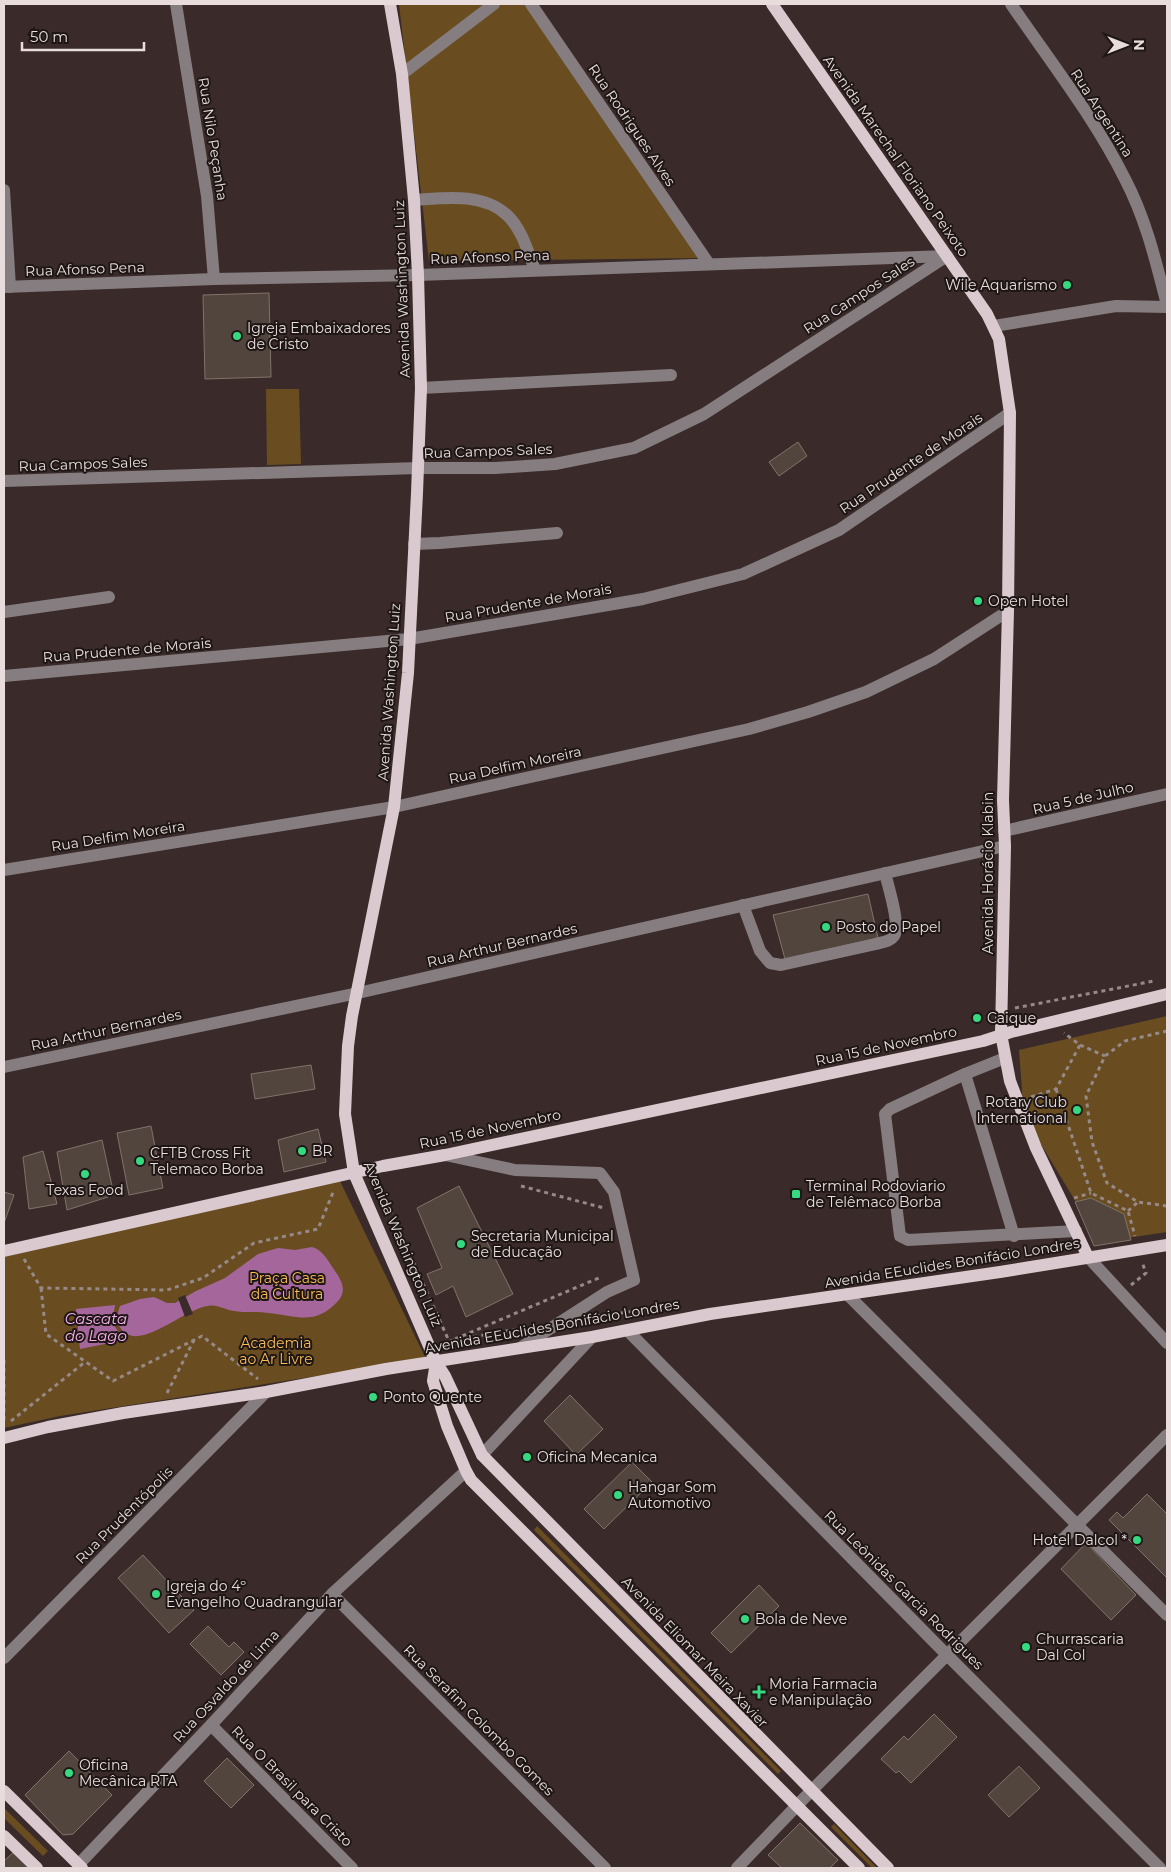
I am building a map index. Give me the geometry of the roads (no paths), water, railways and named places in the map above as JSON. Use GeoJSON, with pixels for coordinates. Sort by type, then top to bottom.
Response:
{"type":"FeatureCollection","features":[{"type":"Feature","properties":{"kind":"main road","name":"Avenida Washington Luiz"},"geometry":{"type":"LineString","coordinates":[[390,4],[402,74],[414,200],[421,388],[418,468],[408,673],[394,807],[352,1016],[348,1046],[345,1114],[354,1173],[436,1362],[446,1376],[482,1455]]}},
{"type":"Feature","properties":{"kind":"main road","name":"Avenida Marechal Floriano Peixoto"},"geometry":{"type":"LineString","coordinates":[[772,4],[994,326],[1000,339],[1003,355]]}},
{"type":"Feature","properties":{"kind":"main road","name":"Avenida Horácio Klabin"},"geometry":{"type":"LineString","coordinates":[[1003,355],[1010,413],[1001,1034],[1010,1081],[1036,1148],[1088,1257]]}},
{"type":"Feature","properties":{"kind":"main road","name":"Rua 15 de Novembro"},"geometry":{"type":"LineString","coordinates":[[4,1251],[383,1166],[445,1155],[983,1041],[1001,1034],[1167,994]]}},
{"type":"Feature","properties":{"kind":"main road","name":"Avenida EEuclides Bonifácio Londres"},"geometry":{"type":"LineString","coordinates":[[4,1438],[48,1427],[264,1387],[592,1337],[710,1314],[1107,1254],[1138,1246],[1167,1245]]}},
{"type":"Feature","properties":{"kind":"main road","name":"Avenida Washington Luiz"},"geometry":{"type":"LineString","coordinates":[[436,1362],[433,1382],[447,1426],[466,1471]]}},
{"type":"Feature","properties":{"kind":"main road","name":"Avenida Eliomar Meira Xavier"},"geometry":{"type":"LineString","coordinates":[[482,1455],[888,1868]]}},
{"type":"Feature","properties":{"kind":"main road"},"geometry":{"type":"LineString","coordinates":[[466,1471],[477,1486],[500,1510],[859,1868]]}},
{"type":"Feature","properties":{"kind":"main road"},"geometry":{"type":"LineString","coordinates":[[4,1791],[81,1866]]}},
{"type":"Feature","properties":{"kind":"main road"},"geometry":{"type":"LineString","coordinates":[[4,1836],[37,1868]]}},
{"type":"Feature","properties":{"kind":"street","name":"Rua Nilo Peçanha"},"geometry":{"type":"LineString","coordinates":[[176,4],[207,196],[214,279]]}},
{"type":"Feature","properties":{"kind":"street"},"geometry":{"type":"LineString","coordinates":[[402,74],[494,4]]}},
{"type":"Feature","properties":{"kind":"street","name":"Rua Rodrigues Alves"},"geometry":{"type":"LineString","coordinates":[[531,4],[708,264]]}},
{"type":"Feature","properties":{"kind":"street","name":"Rua Argentina"},"geometry":{"type":"LineString","coordinates":[[1011,4],[1105,140],[1126,180],[1142,216],[1155,256],[1167,306]]}},
{"type":"Feature","properties":{"kind":"street"},"geometry":{"type":"LineString","coordinates":[[4,190],[7,287]]}},
{"type":"Feature","properties":{"kind":"street"},"geometry":{"type":"LineString","coordinates":[[414,200],[472,199],[492,205],[507,215],[518,229],[535,270]]}},
{"type":"Feature","properties":{"kind":"street","name":"Rua Afonso Pena"},"geometry":{"type":"LineString","coordinates":[[7,287],[214,279],[418,275],[947,256]]}},
{"type":"Feature","properties":{"kind":"street","name":"Rua Campos Sales"},"geometry":{"type":"LineString","coordinates":[[4,481],[418,468],[496,468],[555,464],[634,448],[704,414],[947,256]]}},
{"type":"Feature","properties":{"kind":"street"},"geometry":{"type":"LineString","coordinates":[[994,326],[1116,306],[1167,306]]}},
{"type":"Feature","properties":{"kind":"street"},"geometry":{"type":"LineString","coordinates":[[421,388],[671,375]]}},
{"type":"Feature","properties":{"kind":"street","name":"Rua Prudente de Morais"},"geometry":{"type":"LineString","coordinates":[[4,676],[409,639],[643,599],[743,574],[839,530],[1010,413]]}},
{"type":"Feature","properties":{"kind":"street"},"geometry":{"type":"LineString","coordinates":[[414,544],[557,533]]}},
{"type":"Feature","properties":{"kind":"street"},"geometry":{"type":"LineString","coordinates":[[4,612],[109,597]]}},
{"type":"Feature","properties":{"kind":"street","name":"Rua Delfim Moreira"},"geometry":{"type":"LineString","coordinates":[[4,870],[394,807],[749,729],[808,712],[866,692],[934,659],[1008,611]]}},
{"type":"Feature","properties":{"kind":"street","name":"Rua 5 de Julho"},"geometry":{"type":"LineString","coordinates":[[1004,831],[1167,794]]}},
{"type":"Feature","properties":{"kind":"street","name":"Rua Arthur Bernardes"},"geometry":{"type":"LineString","coordinates":[[4,1067],[358,993],[1005,846]]}},
{"type":"Feature","properties":{"kind":"street"},"geometry":{"type":"LineString","coordinates":[[744,905],[760,950],[770,963],[781,965],[876,944],[890,940],[895,934],[896,924],[885,873]]}},
{"type":"Feature","properties":{"kind":"street"},"geometry":{"type":"LineString","coordinates":[[1005,1058],[965,1074],[890,1109],[886,1114],[900,1236],[908,1240],[1014,1236],[1076,1231]]}},
{"type":"Feature","properties":{"kind":"street"},"geometry":{"type":"LineString","coordinates":[[965,1074],[1014,1236]]}},
{"type":"Feature","properties":{"kind":"street"},"geometry":{"type":"LineString","coordinates":[[445,1155],[515,1170],[600,1173],[614,1192],[634,1280],[607,1292],[520,1348]]}},
{"type":"Feature","properties":{"kind":"street","name":"Avenida Horácio Klabin"},"geometry":{"type":"LineString","coordinates":[[1088,1257],[1167,1343]]}},
{"type":"Feature","properties":{"kind":"street"},"geometry":{"type":"LineString","coordinates":[[847,1294],[1167,1615]]}},
{"type":"Feature","properties":{"kind":"street","name":"Rua Leônidas Garcia Rodrigues"},"geometry":{"type":"LineString","coordinates":[[628,1330],[946,1654],[1160,1868]]}},
{"type":"Feature","properties":{"kind":"street"},"geometry":{"type":"LineString","coordinates":[[482,1455],[592,1337]]}},
{"type":"Feature","properties":{"kind":"street","name":"Rua Prudentópolis"},"geometry":{"type":"LineString","coordinates":[[4,1658],[264,1387]]}},
{"type":"Feature","properties":{"kind":"street"},"geometry":{"type":"LineString","coordinates":[[737,1868],[946,1654],[1167,1435]]}},
{"type":"Feature","properties":{"kind":"street","name":"Rua Osvaldo de Lima"},"geometry":{"type":"LineString","coordinates":[[81,1866],[332,1594],[466,1471]]}},
{"type":"Feature","properties":{"kind":"street","name":"Rua Serafim Colombo Gomes"},"geometry":{"type":"LineString","coordinates":[[332,1594],[605,1868]]}},
{"type":"Feature","properties":{"kind":"street","name":"Rua O Brasil para Cristo"},"geometry":{"type":"LineString","coordinates":[[211,1725],[352,1868]]}},
{"type":"Feature","properties":{"kind":"water"},"geometry":{"type":"Polygon","coordinates":[[[312,1247],[325,1256],[343,1286],[341,1297],[338,1301],[322,1314],[306,1318],[264,1312],[238,1312],[218,1306],[211,1306],[198,1309],[151,1333],[140,1336],[130,1335],[118,1325],[117,1316],[120,1306],[140,1299],[154,1297],[167,1303],[175,1303],[225,1278],[258,1254],[278,1248],[295,1250],[312,1247]]]}},
{"type":"Feature","properties":{"kind":"water","name":"Cascata do Lago"},"geometry":{"type":"Polygon","coordinates":[[[115,1305],[112,1323],[125,1340],[80,1349],[76,1309],[115,1305]]]}},
{"type":"Feature","properties":{"kind":"place","name":"Wile Aquarismo"},"geometry":{"type":"Point","coordinates":[1067,285]}},
{"type":"Feature","properties":{"kind":"place","name":"Igreja Embaixadores de Cristo"},"geometry":{"type":"Point","coordinates":[237,336]}},
{"type":"Feature","properties":{"kind":"place","name":"Open Hotel"},"geometry":{"type":"Point","coordinates":[978,601]}},
{"type":"Feature","properties":{"kind":"place","name":"Posto do Papel"},"geometry":{"type":"Point","coordinates":[826,927]}},
{"type":"Feature","properties":{"kind":"place","name":"Caique"},"geometry":{"type":"Point","coordinates":[977,1018]}},
{"type":"Feature","properties":{"kind":"place","name":"Rotary Club International"},"geometry":{"type":"Point","coordinates":[1077,1110]}},
{"type":"Feature","properties":{"kind":"place","name":"BR"},"geometry":{"type":"Point","coordinates":[302,1151]}},
{"type":"Feature","properties":{"kind":"place","name":"CFTB Cross Fit Telemaco Borba"},"geometry":{"type":"Point","coordinates":[140,1161]}},
{"type":"Feature","properties":{"kind":"place","name":"Texas Food"},"geometry":{"type":"Point","coordinates":[85,1174]}},
{"type":"Feature","properties":{"kind":"place","name":"Terminal Rodoviario de Telêmaco Borba"},"geometry":{"type":"Point","coordinates":[796,1194]}},
{"type":"Feature","properties":{"kind":"place","name":"Secretaria Municipal de Educação"},"geometry":{"type":"Point","coordinates":[461,1244]}},
{"type":"Feature","properties":{"kind":"place","name":"Ponto Quente"},"geometry":{"type":"Point","coordinates":[373,1397]}},
{"type":"Feature","properties":{"kind":"place","name":"Oficina Mecanica"},"geometry":{"type":"Point","coordinates":[527,1457]}},
{"type":"Feature","properties":{"kind":"place","name":"Hangar Som Automotivo"},"geometry":{"type":"Point","coordinates":[618,1495]}},
{"type":"Feature","properties":{"kind":"place","name":"Hotel Dalcol *"},"geometry":{"type":"Point","coordinates":[1137,1540]}},
{"type":"Feature","properties":{"kind":"place","name":"Igreja do 4º Evangelho Quadrangular"},"geometry":{"type":"Point","coordinates":[156,1594]}},
{"type":"Feature","properties":{"kind":"place","name":"Bola de Neve"},"geometry":{"type":"Point","coordinates":[745,1619]}},
{"type":"Feature","properties":{"kind":"place","name":"Churrascaria Dal Col"},"geometry":{"type":"Point","coordinates":[1026,1647]}},
{"type":"Feature","properties":{"kind":"place","name":"Moria Farmacia e Manipulação"},"geometry":{"type":"Point","coordinates":[759,1692]}},
{"type":"Feature","properties":{"kind":"place","name":"Oficina Mecânica RTA"},"geometry":{"type":"Point","coordinates":[69,1773]}},
{"type":"Feature","properties":{"kind":"park label","name":"Praça Casa da Cultura"},"geometry":{"type":"Point","coordinates":[287,1286]}},
{"type":"Feature","properties":{"kind":"park label","name":"Academia ao Ar Livre"},"geometry":{"type":"Point","coordinates":[276,1352]}}]}
